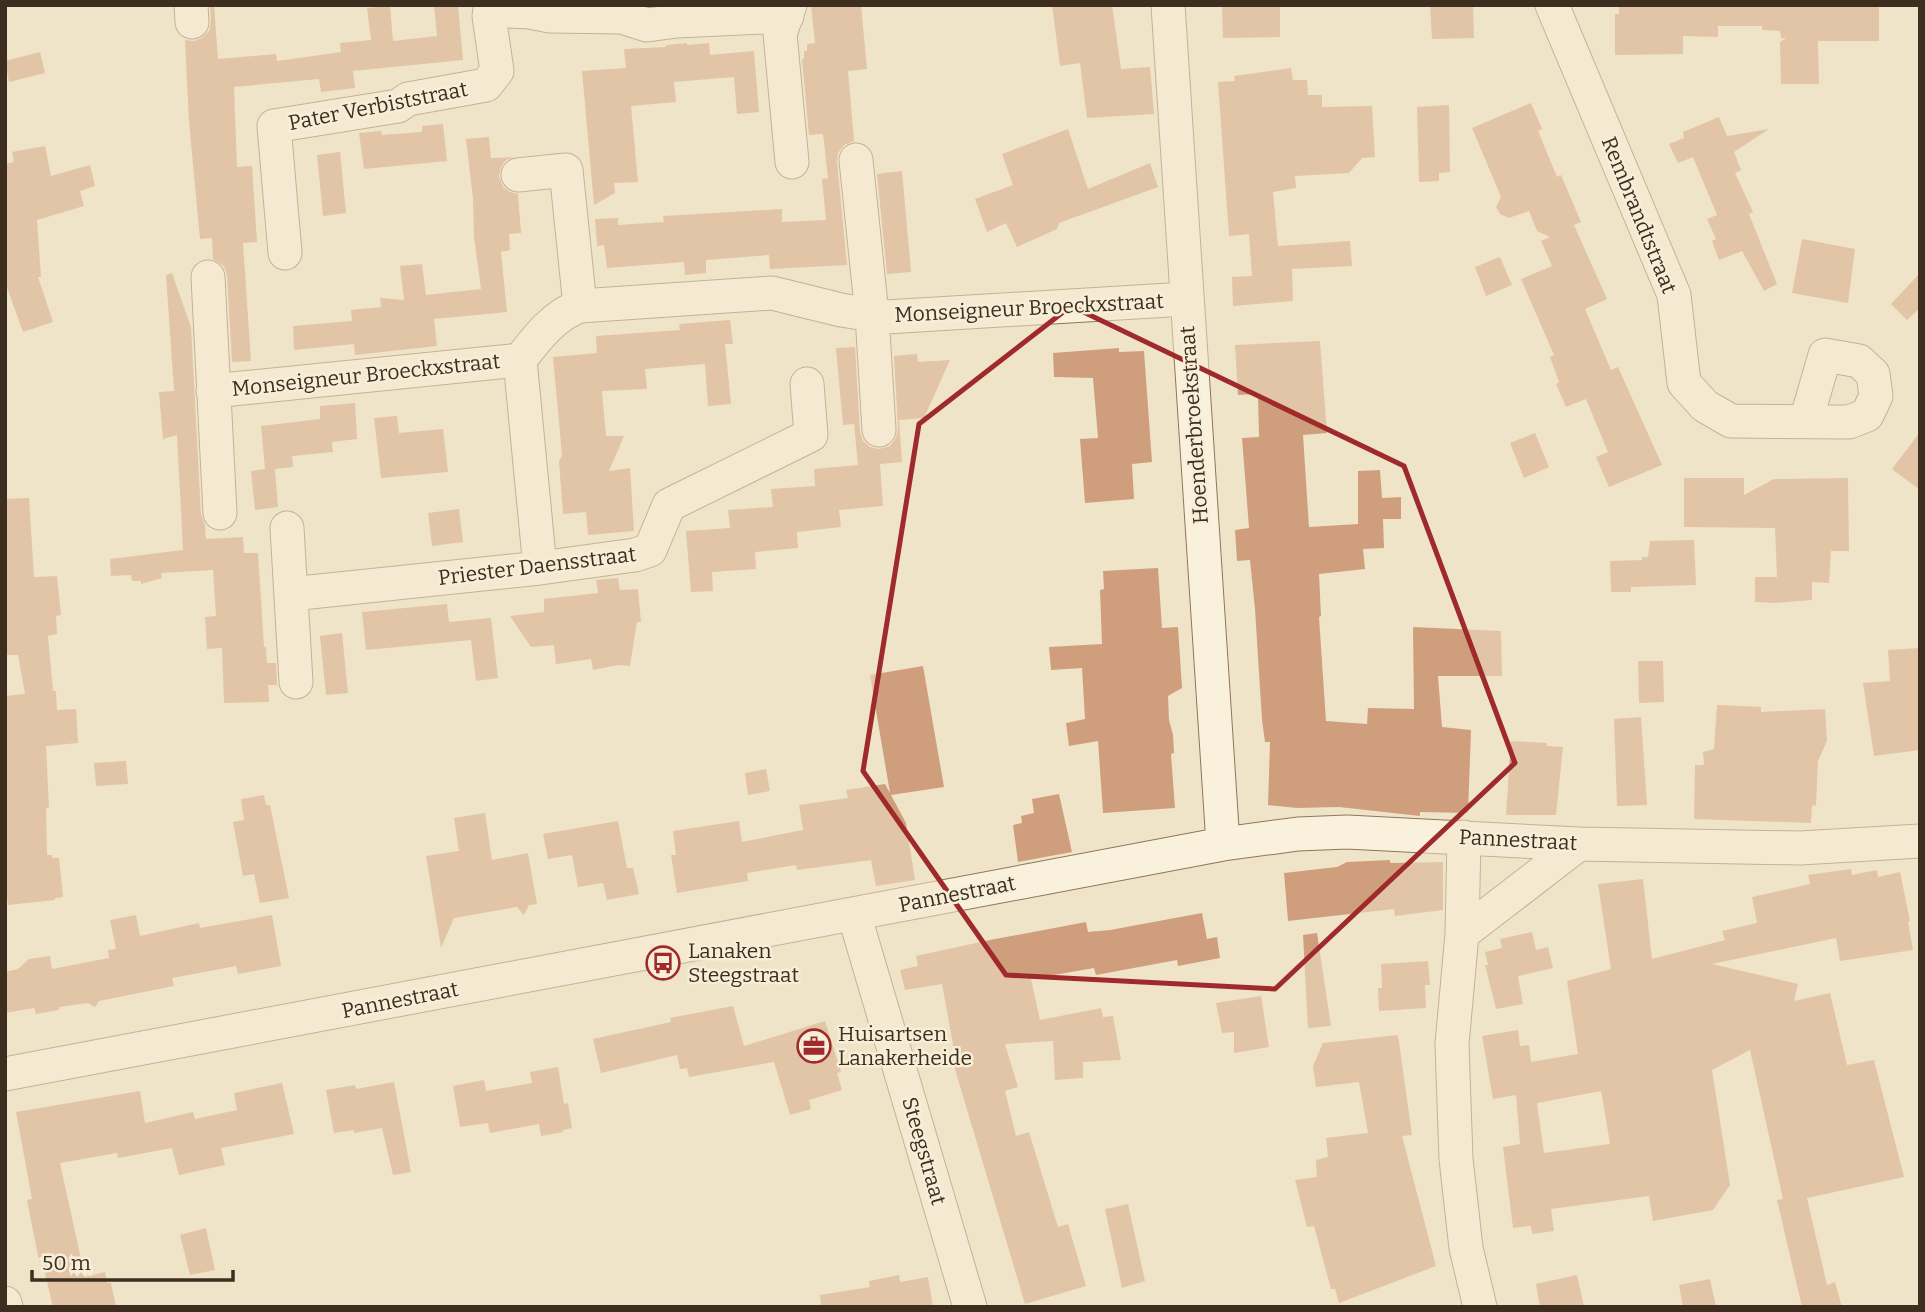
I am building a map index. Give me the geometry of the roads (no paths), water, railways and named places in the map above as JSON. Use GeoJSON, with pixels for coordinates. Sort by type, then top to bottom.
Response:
{"type":"FeatureCollection","features":[{"type":"Feature","properties":{"kind":"street","name":"Hoenderbroekstraat"},"geometry":{"type":"LineString","coordinates":[[1168,5],[1223,844]]}},
{"type":"Feature","properties":{"kind":"street","name":"Rembrandtstraat"},"geometry":{"type":"LineString","coordinates":[[1552,5],[1674,295],[1684,383],[1705,406],[1731,421],[1806,421]]}},
{"type":"Feature","properties":{"kind":"street"},"geometry":{"type":"LineString","coordinates":[[491,8],[550,16],[622,17],[647,25],[788,10],[780,34],[792,162]]}},
{"type":"Feature","properties":{"kind":"street","name":"Pater Verbiststraat"},"geometry":{"type":"LineString","coordinates":[[285,253],[274,126],[398,106],[408,99],[486,85],[497,71],[489,16],[491,8]]}},
{"type":"Feature","properties":{"kind":"street","name":"Monseigneur Broeckxstraat"},"geometry":{"type":"LineString","coordinates":[[856,160],[872,314],[879,430]]}},
{"type":"Feature","properties":{"kind":"street"},"geometry":{"type":"LineString","coordinates":[[518,175],[566,170],[580,306]]}},
{"type":"Feature","properties":{"kind":"street","name":"Monseigneur Broeckxstraat"},"geometry":{"type":"LineString","coordinates":[[208,277],[220,513]]}},
{"type":"Feature","properties":{"kind":"street","name":"Monseigneur Broeckxstraat"},"geometry":{"type":"LineString","coordinates":[[213,391],[520,360],[535,340],[565,311],[580,306],[772,293],[841,310],[886,317],[1186,299]]}},
{"type":"Feature","properties":{"kind":"street"},"geometry":{"type":"LineString","coordinates":[[520,360],[540,568]]}},
{"type":"Feature","properties":{"kind":"street","name":"Priester Daensstraat"},"geometry":{"type":"LineString","coordinates":[[291,594],[540,568],[635,555],[650,550],[669,505],[811,435],[807,384]]}},
{"type":"Feature","properties":{"kind":"street"},"geometry":{"type":"LineString","coordinates":[[287,528],[296,682]]}},
{"type":"Feature","properties":{"kind":"street","name":"Pannestraat"},"geometry":{"type":"LineString","coordinates":[[5,1074],[1223,844],[1298,834],[1335,832],[1579,844],[1800,848],[1920,841]]}},
{"type":"Feature","properties":{"kind":"street"},"geometry":{"type":"LineString","coordinates":[[1464,837],[1462,934],[1452,1044],[1456,1158],[1466,1248],[1480,1307]]}},
{"type":"Feature","properties":{"kind":"street"},"geometry":{"type":"LineString","coordinates":[[1462,934],[1579,844]]}},
{"type":"Feature","properties":{"kind":"street","name":"Steegstraat"},"geometry":{"type":"LineString","coordinates":[[854,914],[970,1307]]}},
{"type":"Feature","properties":{"kind":"place","name":"Lanaken Steegstraat"},"geometry":{"type":"Point","coordinates":[663,963]}},
{"type":"Feature","properties":{"kind":"place","name":"Huisartsen Lanakerheide"},"geometry":{"type":"Point","coordinates":[814,1046]}}]}
